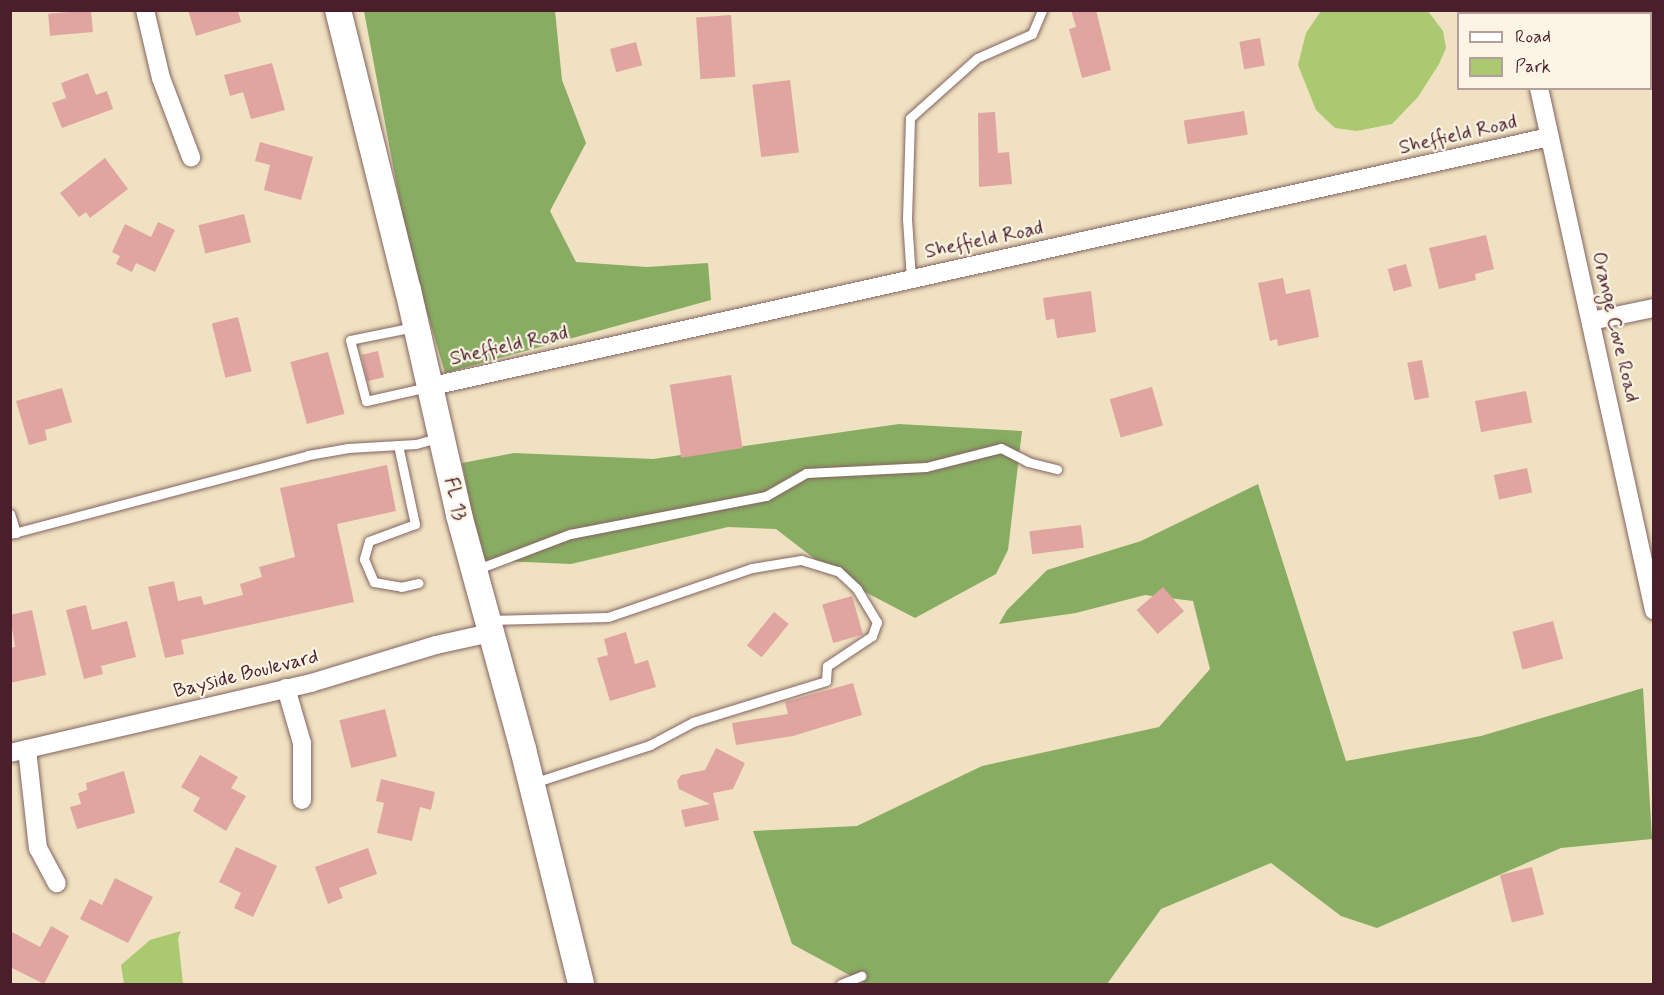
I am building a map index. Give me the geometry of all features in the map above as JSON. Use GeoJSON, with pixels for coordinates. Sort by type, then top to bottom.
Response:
{"type":"FeatureCollection","features":[{"type":"Feature","properties":{"kind":"main road","name":"FL 13"},"geometry":{"type":"LineString","coordinates":[[338,10],[416,326],[440,437],[532,784],[581,984]]}},
{"type":"Feature","properties":{"kind":"street"},"geometry":{"type":"LineString","coordinates":[[145,10],[160,78],[191,157]]}},
{"type":"Feature","properties":{"kind":"street","name":"Orange Cove Road"},"geometry":{"type":"LineString","coordinates":[[1539,90],[1653,610]]}},
{"type":"Feature","properties":{"kind":"street","name":"Sheffield Road"},"geometry":{"type":"LineString","coordinates":[[428,387],[1549,137]]}},
{"type":"Feature","properties":{"kind":"street"},"geometry":{"type":"LineString","coordinates":[[1591,321],[1653,308]]}},
{"type":"Feature","properties":{"kind":"street","name":"Bayside Boulevard"},"geometry":{"type":"LineString","coordinates":[[19,751],[286,688],[489,627]]}},
{"type":"Feature","properties":{"kind":"street"},"geometry":{"type":"LineString","coordinates":[[286,688],[302,743],[302,800]]}},
{"type":"Feature","properties":{"kind":"street"},"geometry":{"type":"LineString","coordinates":[[19,751],[38,848],[57,883]]}},
{"type":"Feature","properties":{"kind":"lane"},"geometry":{"type":"LineString","coordinates":[[911,279],[907,219],[910,118],[977,58],[1032,34],[1042,10]]}},
{"type":"Feature","properties":{"kind":"lane"},"geometry":{"type":"LineString","coordinates":[[416,326],[350,340],[366,401],[428,387]]}},
{"type":"Feature","properties":{"kind":"lane"},"geometry":{"type":"LineString","coordinates":[[10,514],[13,534],[308,455],[398,445],[440,437]]}},
{"type":"Feature","properties":{"kind":"lane"},"geometry":{"type":"LineString","coordinates":[[398,445],[415,524],[369,541],[364,560],[374,582],[401,587],[419,583]]}},
{"type":"Feature","properties":{"kind":"lane"},"geometry":{"type":"LineString","coordinates":[[474,571],[570,534],[766,496],[806,473],[926,467],[1001,448],[1028,462],[1057,469]]}},
{"type":"Feature","properties":{"kind":"lane"},"geometry":{"type":"LineString","coordinates":[[489,627],[608,617],[752,568],[801,560],[838,571],[857,590],[877,622],[872,636],[827,666],[825,681],[693,722],[650,745],[532,784]]}},
{"type":"Feature","properties":{"kind":"lane"},"geometry":{"type":"LineString","coordinates":[[841,984],[861,976]]}},
{"type":"Feature","properties":{"kind":"green space"},"geometry":{"type":"Polygon","coordinates":[[[364,11],[555,11],[562,80],[586,143],[550,211],[576,262],[647,267],[708,263],[711,300],[445,373],[409,251],[364,11]]]}},
{"type":"Feature","properties":{"kind":"green space"},"geometry":{"type":"Polygon","coordinates":[[[1321,11],[1428,11],[1443,31],[1446,48],[1439,64],[1418,97],[1392,124],[1357,131],[1335,128],[1316,110],[1298,65],[1306,33],[1321,11]]]}},
{"type":"Feature","properties":{"kind":"green space"},"geometry":{"type":"Polygon","coordinates":[[[899,424],[1022,431],[1008,550],[996,574],[915,618],[842,580],[776,529],[728,527],[571,564],[481,560],[462,463],[514,453],[653,459],[899,424]]]}},
{"type":"Feature","properties":{"kind":"green space"},"geometry":{"type":"Polygon","coordinates":[[[1258,484],[1346,761],[1481,736],[1643,688],[1652,839],[1561,848],[1377,928],[1341,916],[1271,863],[1161,909],[1107,984],[866,984],[792,944],[753,831],[857,826],[982,766],[1159,727],[1210,669],[1193,601],[1145,595],[1076,613],[999,624],[1007,610],[1047,570],[1141,541],[1258,484]]]}},
{"type":"Feature","properties":{"kind":"green space"},"geometry":{"type":"Polygon","coordinates":[[[181,931],[178,938],[183,984],[124,984],[121,965],[150,940],[181,931]]]}},
{"type":"Feature","properties":{"kind":"building"},"geometry":{"type":"Polygon","coordinates":[[[91,10],[93,32],[50,36],[48,14],[91,10]]]}},
{"type":"Feature","properties":{"kind":"building"},"geometry":{"type":"Polygon","coordinates":[[[188,10],[238,10],[241,22],[196,36],[188,10]]]}},
{"type":"Feature","properties":{"kind":"building"},"geometry":{"type":"Polygon","coordinates":[[[1071,10],[1096,10],[1111,70],[1082,78],[1069,29],[1076,27],[1071,10]]]}},
{"type":"Feature","properties":{"kind":"building"},"geometry":{"type":"Polygon","coordinates":[[[731,15],[735,77],[700,79],[696,17],[731,15]]]}},
{"type":"Feature","properties":{"kind":"building"},"geometry":{"type":"Polygon","coordinates":[[[1260,38],[1265,66],[1244,69],[1239,42],[1260,38]]]}},
{"type":"Feature","properties":{"kind":"building"},"geometry":{"type":"Polygon","coordinates":[[[636,42],[642,65],[616,72],[610,49],[636,42]]]}},
{"type":"Feature","properties":{"kind":"building"},"geometry":{"type":"Polygon","coordinates":[[[272,63],[285,110],[251,119],[243,92],[230,96],[224,75],[272,63]]]}},
{"type":"Feature","properties":{"kind":"building"},"geometry":{"type":"Polygon","coordinates":[[[88,73],[96,95],[107,91],[113,109],[62,128],[52,103],[66,98],[61,83],[88,73]]]}},
{"type":"Feature","properties":{"kind":"building"},"geometry":{"type":"Polygon","coordinates":[[[790,80],[799,152],[761,157],[752,85],[790,80]]]}},
{"type":"Feature","properties":{"kind":"building"},"geometry":{"type":"Polygon","coordinates":[[[1244,111],[1248,135],[1188,144],[1184,121],[1244,111]]]}},
{"type":"Feature","properties":{"kind":"building"},"geometry":{"type":"Polygon","coordinates":[[[995,112],[998,153],[1009,152],[1012,184],[979,187],[978,113],[995,112]]]}},
{"type":"Feature","properties":{"kind":"building"},"geometry":{"type":"Polygon","coordinates":[[[260,142],[313,157],[301,200],[264,190],[270,165],[255,161],[260,142]]]}},
{"type":"Feature","properties":{"kind":"building"},"geometry":{"type":"Polygon","coordinates":[[[105,158],[128,189],[90,218],[86,212],[79,217],[60,193],[105,158]]]}},
{"type":"Feature","properties":{"kind":"building"},"geometry":{"type":"Polygon","coordinates":[[[244,214],[251,242],[205,254],[198,225],[244,214]]]}},
{"type":"Feature","properties":{"kind":"building"},"geometry":{"type":"Polygon","coordinates":[[[158,222],[175,230],[155,272],[136,263],[132,272],[116,264],[120,256],[112,252],[125,224],[151,237],[158,222]]]}},
{"type":"Feature","properties":{"kind":"building"},"geometry":{"type":"Polygon","coordinates":[[[1486,235],[1494,269],[1475,274],[1476,280],[1439,289],[1429,248],[1486,235]]]}},
{"type":"Feature","properties":{"kind":"building"},"geometry":{"type":"Polygon","coordinates":[[[1406,264],[1412,286],[1394,291],[1388,269],[1406,264]]]}},
{"type":"Feature","properties":{"kind":"building"},"geometry":{"type":"Polygon","coordinates":[[[1283,278],[1286,294],[1310,289],[1319,337],[1278,346],[1277,339],[1270,341],[1258,283],[1283,278]]]}},
{"type":"Feature","properties":{"kind":"building"},"geometry":{"type":"Polygon","coordinates":[[[1091,291],[1096,332],[1057,338],[1054,319],[1046,320],[1043,298],[1091,291]]]}},
{"type":"Feature","properties":{"kind":"building"},"geometry":{"type":"Polygon","coordinates":[[[238,317],[252,371],[225,378],[212,324],[238,317]]]}},
{"type":"Feature","properties":{"kind":"building"},"geometry":{"type":"Polygon","coordinates":[[[378,351],[384,377],[368,381],[361,355],[378,351]]]}},
{"type":"Feature","properties":{"kind":"building"},"geometry":{"type":"Polygon","coordinates":[[[328,352],[345,414],[307,424],[290,362],[328,352]]]}},
{"type":"Feature","properties":{"kind":"building"},"geometry":{"type":"Polygon","coordinates":[[[1422,360],[1429,397],[1415,400],[1407,363],[1422,360]]]}},
{"type":"Feature","properties":{"kind":"building"},"geometry":{"type":"Polygon","coordinates":[[[731,375],[743,448],[681,458],[670,385],[731,375]]]}},
{"type":"Feature","properties":{"kind":"building"},"geometry":{"type":"Polygon","coordinates":[[[1152,387],[1163,425],[1121,438],[1110,399],[1152,387]]]}},
{"type":"Feature","properties":{"kind":"building"},"geometry":{"type":"Polygon","coordinates":[[[62,388],[72,422],[45,430],[47,440],[29,445],[16,401],[62,388]]]}},
{"type":"Feature","properties":{"kind":"building"},"geometry":{"type":"Polygon","coordinates":[[[1526,391],[1532,422],[1481,432],[1475,401],[1526,391]]]}},
{"type":"Feature","properties":{"kind":"building"},"geometry":{"type":"Polygon","coordinates":[[[387,465],[396,511],[337,524],[354,602],[181,640],[184,654],[165,658],[148,587],[174,581],[178,601],[201,596],[204,605],[243,595],[240,584],[262,577],[259,567],[295,557],[280,488],[387,465]]]}},
{"type":"Feature","properties":{"kind":"building"},"geometry":{"type":"Polygon","coordinates":[[[1527,468],[1532,492],[1499,500],[1494,475],[1527,468]]]}},
{"type":"Feature","properties":{"kind":"building"},"geometry":{"type":"Polygon","coordinates":[[[1081,525],[1084,548],[1032,554],[1029,531],[1081,525]]]}},
{"type":"Feature","properties":{"kind":"building"},"geometry":{"type":"Polygon","coordinates":[[[1163,587],[1184,611],[1158,634],[1137,610],[1163,587]]]}},
{"type":"Feature","properties":{"kind":"building"},"geometry":{"type":"Polygon","coordinates":[[[852,596],[863,634],[833,643],[822,605],[852,596]]]}},
{"type":"Feature","properties":{"kind":"building"},"geometry":{"type":"Polygon","coordinates":[[[86,605],[92,630],[127,621],[136,657],[101,666],[103,674],[84,679],[66,610],[86,605]]]}},
{"type":"Feature","properties":{"kind":"building"},"geometry":{"type":"Polygon","coordinates":[[[32,610],[46,675],[10,683],[10,648],[15,647],[10,615],[32,610]]]}},
{"type":"Feature","properties":{"kind":"building"},"geometry":{"type":"Polygon","coordinates":[[[774,612],[789,624],[762,657],[747,645],[774,612]]]}},
{"type":"Feature","properties":{"kind":"building"},"geometry":{"type":"Polygon","coordinates":[[[1553,621],[1563,659],[1523,670],[1512,632],[1553,621]]]}},
{"type":"Feature","properties":{"kind":"building"},"geometry":{"type":"Polygon","coordinates":[[[626,632],[635,664],[648,660],[656,687],[610,701],[597,658],[608,655],[604,639],[626,632]]]}},
{"type":"Feature","properties":{"kind":"building"},"geometry":{"type":"Polygon","coordinates":[[[853,683],[862,715],[793,736],[736,745],[732,723],[788,714],[785,702],[853,683]]]}},
{"type":"Feature","properties":{"kind":"building"},"geometry":{"type":"Polygon","coordinates":[[[385,709],[397,757],[351,768],[339,720],[385,709]]]}},
{"type":"Feature","properties":{"kind":"building"},"geometry":{"type":"Polygon","coordinates":[[[716,748],[745,763],[733,789],[713,793],[719,820],[685,827],[681,810],[710,804],[679,789],[677,781],[681,775],[705,770],[716,748]]]}},
{"type":"Feature","properties":{"kind":"building"},"geometry":{"type":"Polygon","coordinates":[[[200,755],[238,777],[231,788],[246,796],[226,831],[193,811],[200,798],[181,787],[200,755]]]}},
{"type":"Feature","properties":{"kind":"building"},"geometry":{"type":"Polygon","coordinates":[[[124,771],[135,813],[77,829],[70,807],[81,804],[78,793],[87,790],[86,783],[124,771]]]}},
{"type":"Feature","properties":{"kind":"building"},"geometry":{"type":"Polygon","coordinates":[[[381,779],[435,792],[431,810],[420,807],[412,841],[377,833],[384,803],[376,801],[381,779]]]}},
{"type":"Feature","properties":{"kind":"building"},"geometry":{"type":"Polygon","coordinates":[[[236,847],[277,866],[253,917],[234,908],[241,893],[219,882],[236,847]]]}},
{"type":"Feature","properties":{"kind":"building"},"geometry":{"type":"Polygon","coordinates":[[[368,848],[377,874],[339,888],[343,898],[328,904],[315,867],[368,848]]]}},
{"type":"Feature","properties":{"kind":"building"},"geometry":{"type":"Polygon","coordinates":[[[1532,867],[1544,915],[1512,923],[1500,875],[1532,867]]]}},
{"type":"Feature","properties":{"kind":"building"},"geometry":{"type":"Polygon","coordinates":[[[115,878],[153,897],[128,943],[80,919],[90,899],[102,905],[115,878]]]}},
{"type":"Feature","properties":{"kind":"building"},"geometry":{"type":"Polygon","coordinates":[[[51,926],[69,936],[44,984],[10,967],[10,931],[40,947],[51,926]]]}}]}
